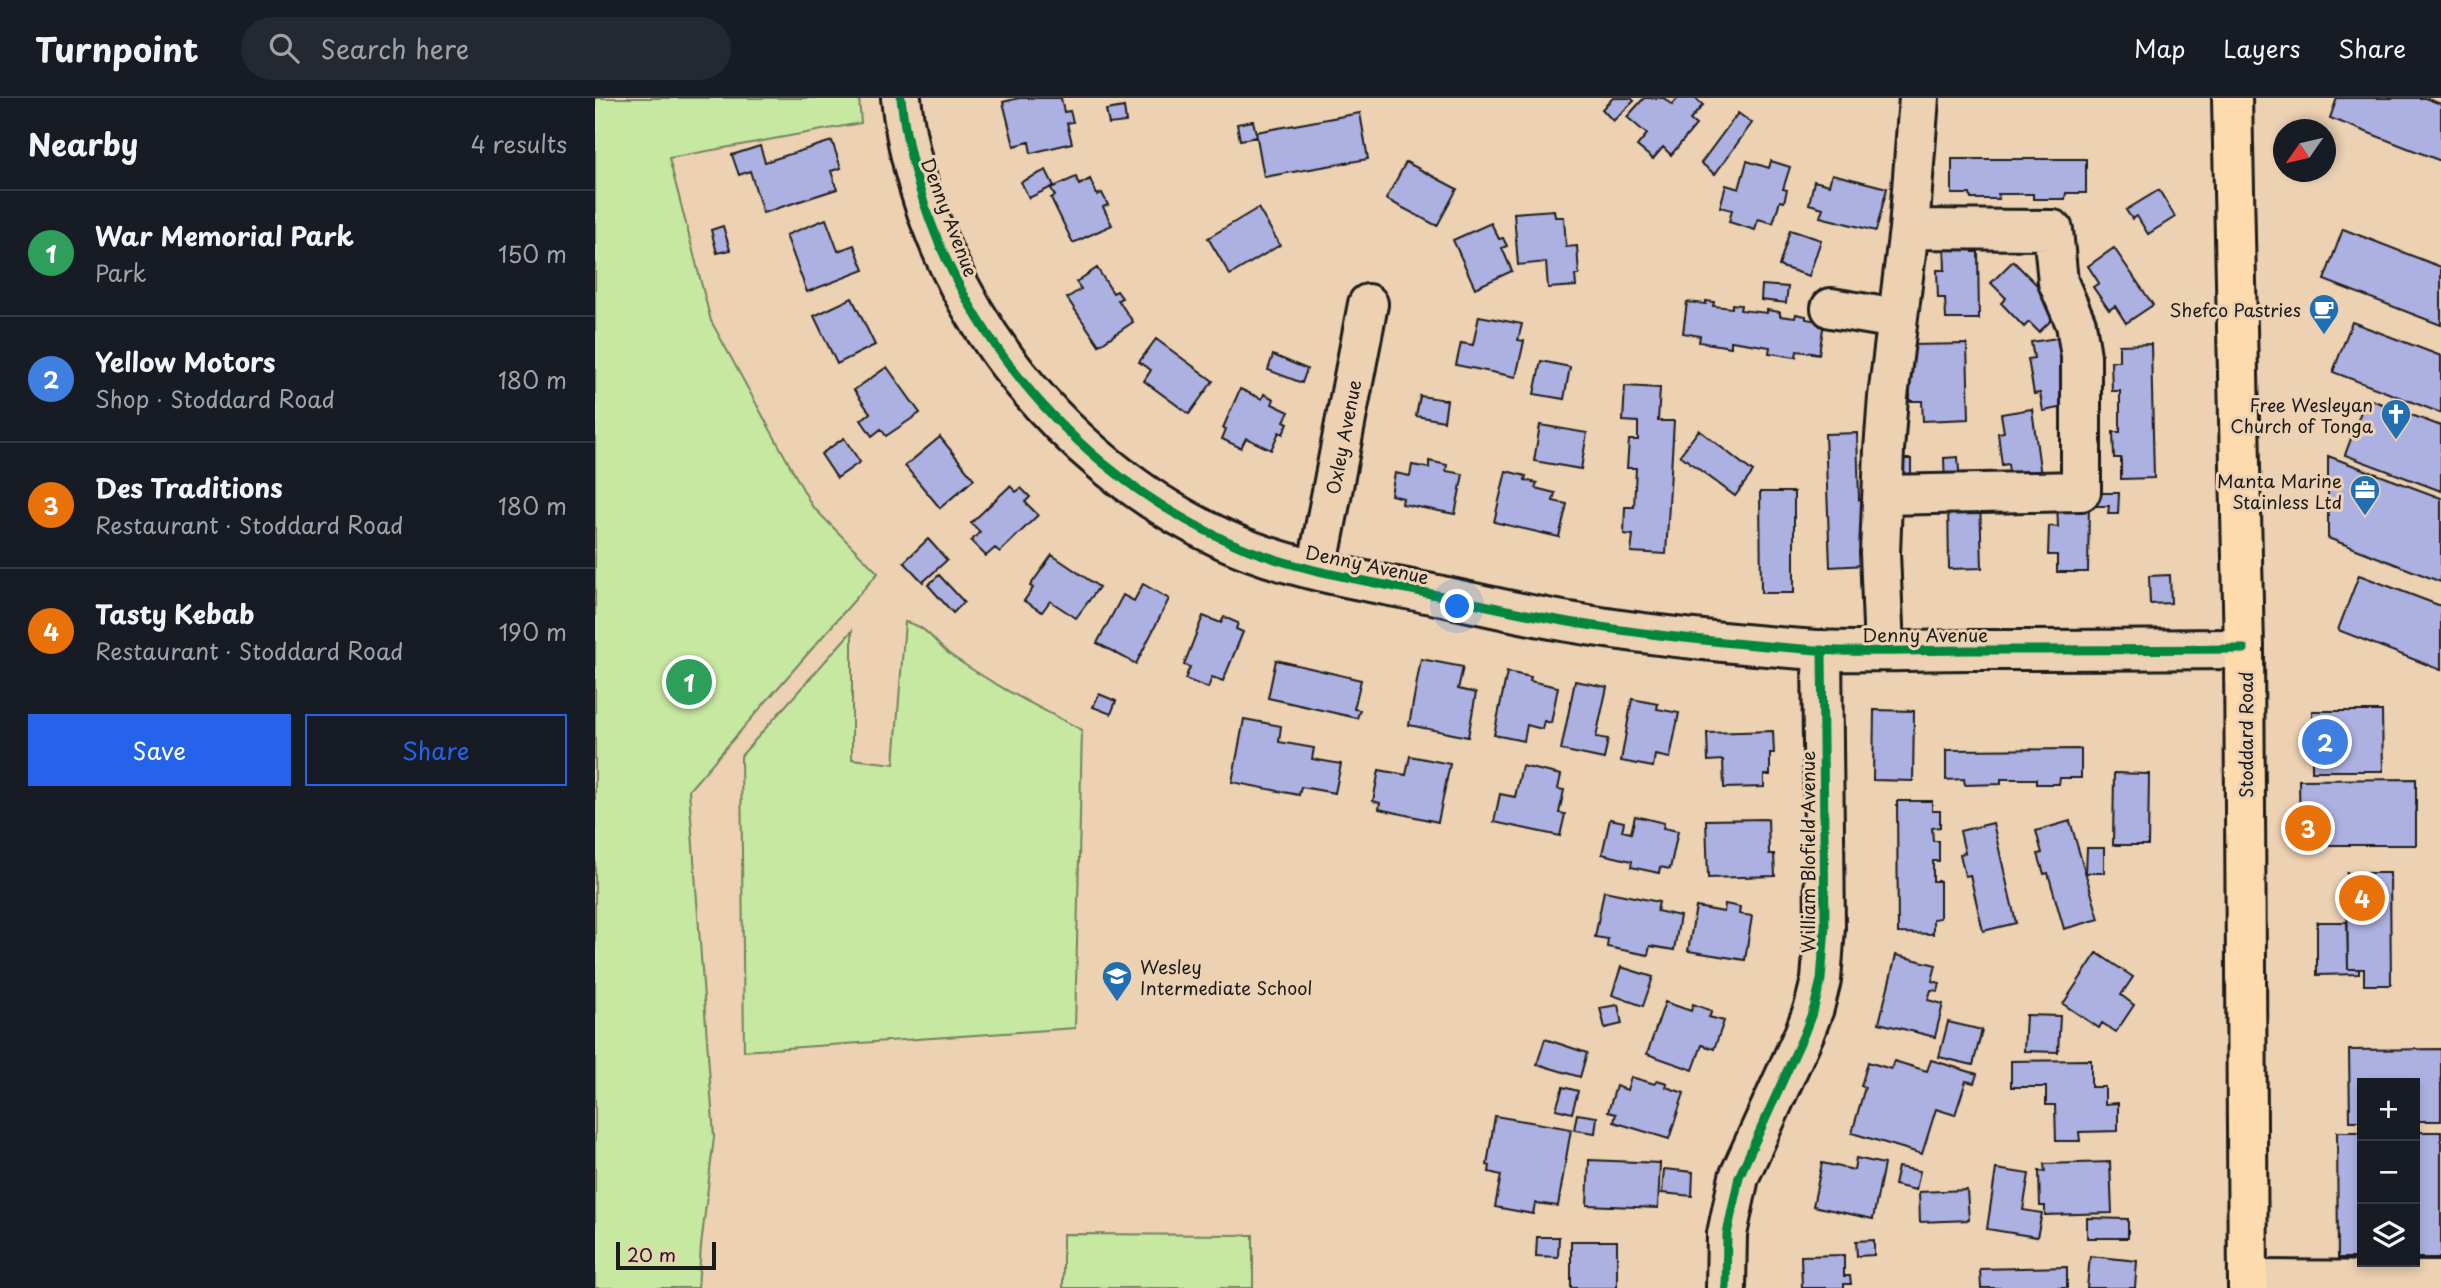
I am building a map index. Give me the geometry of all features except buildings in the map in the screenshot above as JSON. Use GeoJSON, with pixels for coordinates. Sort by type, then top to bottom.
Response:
{"type":"FeatureCollection","features":[{"type":"Feature","properties":{"kind":"main road","name":"Stoddard Road"},"geometry":{"type":"LineString","coordinates":[[2231,98],[2244,649],[2248,1284]]}},
{"type":"Feature","properties":{"kind":"street","name":"Denny Avenue"},"geometry":{"type":"LineString","coordinates":[[901,98],[913,168],[950,269],[978,320],[1013,372],[1073,437],[1135,489],[1183,519],[1259,554],[1317,570],[1567,622],[1684,639],[1822,650],[2244,649]]}},
{"type":"Feature","properties":{"kind":"street"},"geometry":{"type":"LineString","coordinates":[[1884,650],[1880,553],[1888,397],[1909,229],[1919,98]]}},
{"type":"Feature","properties":{"kind":"street"},"geometry":{"type":"LineString","coordinates":[[1883,495],[2081,491],[2081,356],[2077,324],[2059,282],[2053,230],[1909,229]]}},
{"type":"Feature","properties":{"kind":"street","name":"Oxley Avenue"},"geometry":{"type":"LineString","coordinates":[[1317,570],[1368,304]]}},
{"type":"Feature","properties":{"kind":"street"},"geometry":{"type":"LineString","coordinates":[[1831,308],[1897,319]]}},
{"type":"Feature","properties":{"kind":"street","name":"William Blofield Avenue"},"geometry":{"type":"LineString","coordinates":[[1726,1288],[1727,1234],[1739,1177],[1804,1034],[1821,980],[1825,927],[1822,650]]}},
{"type":"Feature","properties":{"kind":"street"},"geometry":{"type":"LineString","coordinates":[[2248,1284],[2441,1281]]}},
{"type":"Feature","properties":{"kind":"green space"},"geometry":{"type":"Polygon","coordinates":[[[595,98],[859,98],[861,123],[669,158],[711,321],[812,506],[878,573],[689,790],[714,1137],[698,1288],[595,1288],[595,98]]]}},
{"type":"Feature","properties":{"kind":"green space"},"geometry":{"type":"Polygon","coordinates":[[[905,622],[920,628],[946,651],[983,677],[1082,730],[1075,1028],[744,1051],[741,756],[852,631],[852,759],[894,764],[905,622]]]}},
{"type":"Feature","properties":{"kind":"green space"},"geometry":{"type":"Polygon","coordinates":[[[1063,1234],[1253,1235],[1253,1288],[1063,1288],[1063,1234]]]}},
{"type":"Feature","properties":{"kind":"cycle path"},"geometry":{"type":"LineString","coordinates":[[901,98],[914,168],[936,236],[967,300],[1006,360],[1052,415],[1104,464],[1162,506],[1251,551],[1332,574],[1537,616],[1724,642],[1855,651],[2244,649]]}},
{"type":"Feature","properties":{"kind":"cycle path"},"geometry":{"type":"LineString","coordinates":[[1726,1288],[1727,1234],[1739,1177],[1804,1034],[1821,980],[1825,927],[1822,650]]}},
{"type":"Feature","properties":{"kind":"place","name":"Shefco Pastries"},"geometry":{"type":"Point","coordinates":[2324,336]}},
{"type":"Feature","properties":{"kind":"place","name":"Free Wesleyan Church of Tonga"},"geometry":{"type":"Point","coordinates":[2396,441]}},
{"type":"Feature","properties":{"kind":"place","name":"Manta Marine Stainless Ltd"},"geometry":{"type":"Point","coordinates":[2365,517]}},
{"type":"Feature","properties":{"kind":"place","name":"War Memorial Park"},"geometry":{"type":"Point","coordinates":[689,682]}},
{"type":"Feature","properties":{"kind":"place","name":"Yellow Motors"},"geometry":{"type":"Point","coordinates":[2325,742]}},
{"type":"Feature","properties":{"kind":"place","name":"Des Traditions"},"geometry":{"type":"Point","coordinates":[2308,828]}},
{"type":"Feature","properties":{"kind":"place","name":"Tasty Kebab"},"geometry":{"type":"Point","coordinates":[2362,898]}},
{"type":"Feature","properties":{"kind":"place","name":"Wesley Intermediate School"},"geometry":{"type":"Point","coordinates":[1117,1003]}}]}
